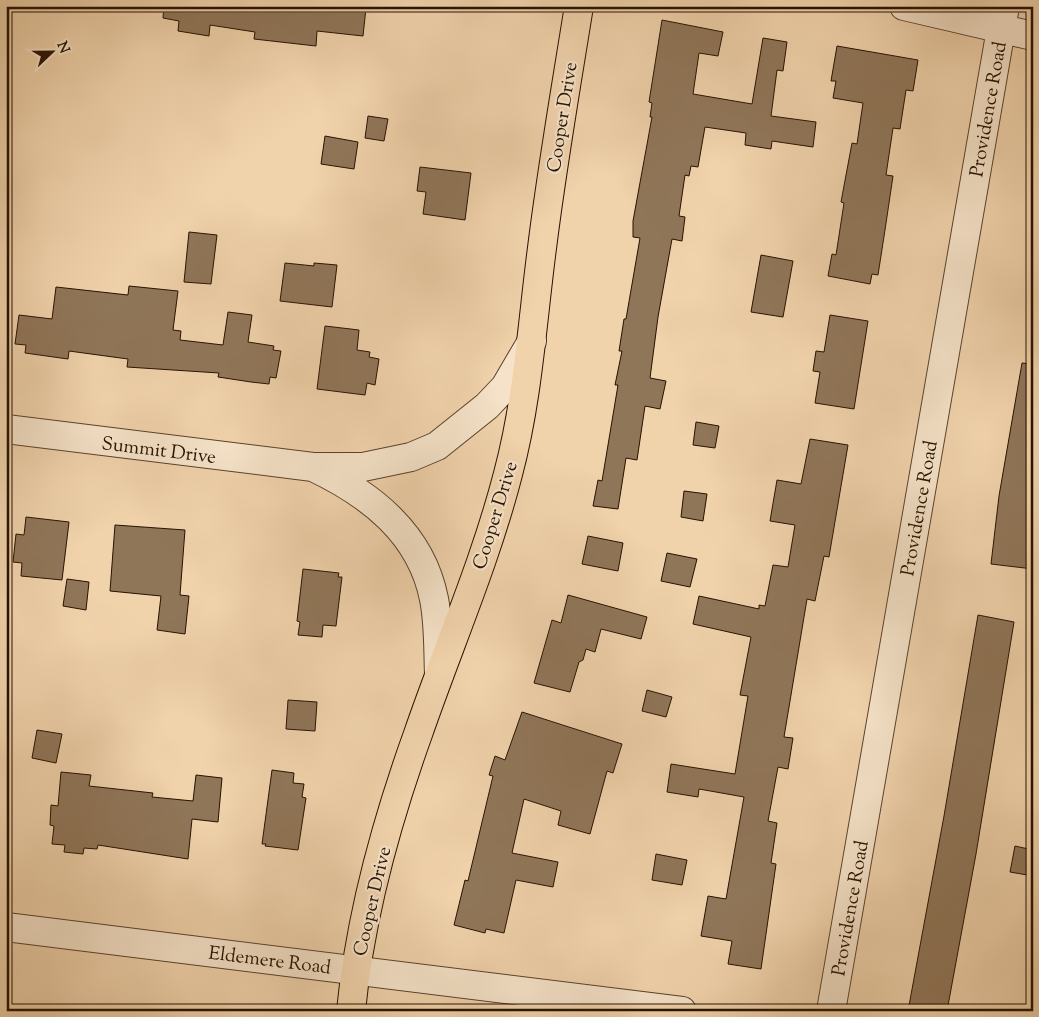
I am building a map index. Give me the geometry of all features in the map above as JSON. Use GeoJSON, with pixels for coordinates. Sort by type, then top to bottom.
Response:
{"type":"FeatureCollection","features":[{"type":"Feature","properties":{"kind":"main road","name":"Cooper Drive"},"geometry":{"type":"LineString","coordinates":[[351,1011],[366,909],[381,852],[418,732],[470,593],[508,474],[523,408],[533,341],[537,285],[555,154],[580,6]]}},
{"type":"Feature","properties":{"kind":"street"},"geometry":{"type":"LineString","coordinates":[[904,6],[1003,17],[1033,36]]}},
{"type":"Feature","properties":{"kind":"street","name":"Providence Road"},"geometry":{"type":"LineString","coordinates":[[831,1011],[1003,17]]}},
{"type":"Feature","properties":{"kind":"street","name":"Summit Drive"},"geometry":{"type":"LineString","coordinates":[[6,429],[313,467],[363,467],[411,457],[437,446],[487,406],[506,387],[533,341]]}},
{"type":"Feature","properties":{"kind":"street","name":"Summit Drive"},"geometry":{"type":"LineString","coordinates":[[313,467],[366,496],[390,517],[411,540],[424,568],[434,598],[438,636],[439,677]]}},
{"type":"Feature","properties":{"kind":"street","name":"Eldemere Road"},"geometry":{"type":"LineString","coordinates":[[6,927],[682,1011]]}},
{"type":"Feature","properties":{"kind":"building"},"geometry":{"type":"Polygon","coordinates":[[[164,6],[354,6],[366,8],[363,36],[317,31],[316,46],[254,39],[255,32],[210,25],[209,36],[178,31],[179,21],[163,18],[164,6]]]}},
{"type":"Feature","properties":{"kind":"building"},"geometry":{"type":"Polygon","coordinates":[[[662,20],[723,32],[718,56],[699,53],[693,94],[752,104],[763,38],[787,42],[783,71],[777,70],[771,116],[816,122],[813,147],[772,141],[771,149],[745,145],[746,133],[705,127],[698,167],[691,166],[689,176],[685,175],[679,216],[685,217],[682,241],[672,239],[658,317],[650,378],[666,381],[660,409],[645,406],[637,460],[626,458],[618,509],[593,506],[598,480],[602,481],[618,385],[615,385],[622,351],[619,351],[624,319],[626,319],[640,238],[633,237],[633,221],[652,117],[650,117],[652,103],[649,102],[662,20]]]}},
{"type":"Feature","properties":{"kind":"building"},"geometry":{"type":"Polygon","coordinates":[[[837,46],[918,60],[913,91],[906,90],[900,129],[893,128],[886,175],[893,176],[878,275],[872,274],[870,284],[828,276],[832,254],[836,255],[844,203],[841,202],[852,143],[857,144],[863,103],[833,98],[836,81],[831,81],[837,46]]]}},
{"type":"Feature","properties":{"kind":"building"},"geometry":{"type":"Polygon","coordinates":[[[368,116],[388,119],[384,141],[365,138],[368,116]]]}},
{"type":"Feature","properties":{"kind":"building"},"geometry":{"type":"Polygon","coordinates":[[[325,136],[358,142],[354,169],[321,164],[325,136]]]}},
{"type":"Feature","properties":{"kind":"building"},"geometry":{"type":"Polygon","coordinates":[[[420,167],[471,173],[465,220],[423,214],[426,192],[417,191],[420,167]]]}},
{"type":"Feature","properties":{"kind":"building"},"geometry":{"type":"Polygon","coordinates":[[[189,232],[217,235],[211,284],[184,282],[189,232]]]}},
{"type":"Feature","properties":{"kind":"building"},"geometry":{"type":"Polygon","coordinates":[[[761,255],[793,261],[783,317],[751,312],[761,255]]]}},
{"type":"Feature","properties":{"kind":"building"},"geometry":{"type":"Polygon","coordinates":[[[285,263],[314,266],[314,263],[337,265],[332,307],[280,301],[285,263]]]}},
{"type":"Feature","properties":{"kind":"building"},"geometry":{"type":"Polygon","coordinates":[[[129,286],[178,291],[173,330],[181,331],[180,340],[223,345],[228,312],[252,315],[248,342],[274,346],[273,350],[281,351],[276,378],[270,377],[269,384],[218,377],[219,373],[127,367],[128,359],[69,351],[68,359],[25,353],[26,345],[15,344],[19,315],[52,319],[56,287],[128,295],[129,286]]]}},
{"type":"Feature","properties":{"kind":"building"},"geometry":{"type":"Polygon","coordinates":[[[830,315],[868,321],[854,409],[815,403],[820,372],[813,371],[816,351],[824,352],[830,315]]]}},
{"type":"Feature","properties":{"kind":"building"},"geometry":{"type":"Polygon","coordinates":[[[325,326],[359,330],[357,350],[370,352],[369,357],[379,359],[375,385],[367,383],[365,395],[317,389],[325,326]]]}},
{"type":"Feature","properties":{"kind":"building"},"geometry":{"type":"Polygon","coordinates":[[[1022,363],[1033,364],[1033,569],[991,564],[999,496],[1022,363]]]}},
{"type":"Feature","properties":{"kind":"building"},"geometry":{"type":"Polygon","coordinates":[[[696,422],[719,426],[715,448],[693,445],[696,422]]]}},
{"type":"Feature","properties":{"kind":"building"},"geometry":{"type":"Polygon","coordinates":[[[810,439],[848,445],[829,557],[824,556],[815,601],[807,599],[784,737],[793,738],[788,769],[778,767],[768,821],[777,823],[771,863],[776,864],[761,969],[728,964],[732,941],[701,936],[708,896],[726,899],[744,797],[699,789],[698,797],[667,792],[671,764],[735,774],[748,696],[740,695],[751,637],[693,624],[699,596],[759,609],[759,605],[765,606],[773,565],[788,567],[795,525],[770,521],[777,480],[801,484],[810,439]]]}},
{"type":"Feature","properties":{"kind":"building"},"geometry":{"type":"Polygon","coordinates":[[[684,491],[707,494],[703,521],[681,517],[684,491]]]}},
{"type":"Feature","properties":{"kind":"building"},"geometry":{"type":"Polygon","coordinates":[[[26,517],[69,522],[62,580],[21,576],[22,563],[13,562],[16,534],[24,535],[26,517]]]}},
{"type":"Feature","properties":{"kind":"building"},"geometry":{"type":"Polygon","coordinates":[[[115,525],[185,530],[180,595],[189,596],[185,634],[157,630],[161,596],[110,591],[115,525]]]}},
{"type":"Feature","properties":{"kind":"building"},"geometry":{"type":"Polygon","coordinates":[[[588,536],[623,543],[618,571],[582,564],[588,536]]]}},
{"type":"Feature","properties":{"kind":"building"},"geometry":{"type":"Polygon","coordinates":[[[667,553],[697,559],[690,587],[661,581],[667,553]]]}},
{"type":"Feature","properties":{"kind":"building"},"geometry":{"type":"Polygon","coordinates":[[[303,569],[339,573],[338,577],[342,577],[336,626],[323,625],[322,637],[298,635],[300,622],[297,621],[303,569]]]}},
{"type":"Feature","properties":{"kind":"building"},"geometry":{"type":"Polygon","coordinates":[[[67,579],[89,582],[86,610],[63,606],[67,579]]]}},
{"type":"Feature","properties":{"kind":"building"},"geometry":{"type":"Polygon","coordinates":[[[568,595],[647,617],[641,639],[601,629],[595,652],[586,649],[583,660],[579,662],[570,692],[534,683],[552,620],[561,623],[568,595]]]}},
{"type":"Feature","properties":{"kind":"building"},"geometry":{"type":"Polygon","coordinates":[[[978,615],[1014,622],[976,854],[947,1011],[908,1011],[944,816],[978,615]]]}},
{"type":"Feature","properties":{"kind":"building"},"geometry":{"type":"Polygon","coordinates":[[[647,690],[672,697],[666,717],[642,711],[647,690]]]}},
{"type":"Feature","properties":{"kind":"building"},"geometry":{"type":"Polygon","coordinates":[[[288,700],[317,702],[315,731],[286,729],[288,700]]]}},
{"type":"Feature","properties":{"kind":"building"},"geometry":{"type":"Polygon","coordinates":[[[522,712],[622,744],[613,773],[607,771],[590,834],[558,825],[561,811],[524,799],[512,853],[558,862],[553,887],[516,880],[504,933],[486,929],[485,933],[454,925],[465,880],[468,881],[493,776],[489,775],[495,756],[505,760],[522,712]]]}},
{"type":"Feature","properties":{"kind":"building"},"geometry":{"type":"Polygon","coordinates":[[[37,730],[62,734],[56,763],[32,758],[37,730]]]}},
{"type":"Feature","properties":{"kind":"building"},"geometry":{"type":"Polygon","coordinates":[[[272,770],[294,773],[293,783],[304,784],[302,797],[306,798],[298,850],[262,844],[272,770]]]}},
{"type":"Feature","properties":{"kind":"building"},"geometry":{"type":"Polygon","coordinates":[[[61,772],[91,775],[89,786],[153,793],[152,797],[193,801],[196,775],[222,778],[218,822],[192,819],[188,859],[98,845],[97,849],[84,848],[83,854],[64,852],[65,845],[52,844],[54,826],[50,825],[51,805],[58,806],[61,772]]]}},
{"type":"Feature","properties":{"kind":"building"},"geometry":{"type":"Polygon","coordinates":[[[1015,846],[1033,850],[1033,876],[1010,872],[1015,846]]]}},
{"type":"Feature","properties":{"kind":"building"},"geometry":{"type":"Polygon","coordinates":[[[656,854],[687,860],[682,885],[652,880],[656,854]]]}}]}
